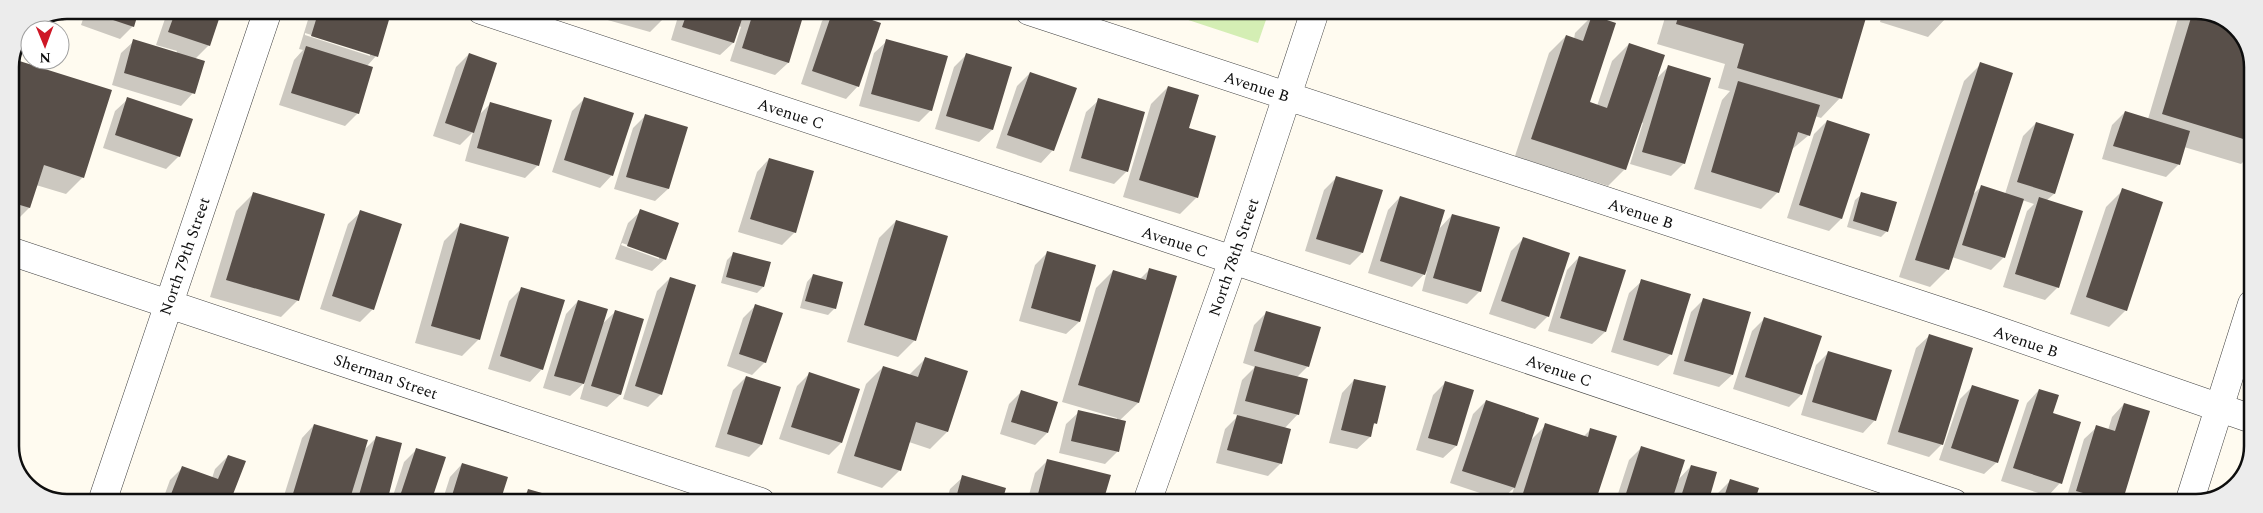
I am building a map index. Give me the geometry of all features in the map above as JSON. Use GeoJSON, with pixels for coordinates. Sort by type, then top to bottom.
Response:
{"type":"FeatureCollection","features":[{"type":"Feature","properties":{"kind":"street","name":"North 79th Street"},"geometry":{"type":"LineString","coordinates":[[105,494],[265,19]]}},
{"type":"Feature","properties":{"kind":"street","name":"Avenue C"},"geometry":{"type":"LineString","coordinates":[[508,19],[1233,260],[1927,494]]}},
{"type":"Feature","properties":{"kind":"street","name":"Avenue B"},"geometry":{"type":"LineString","coordinates":[[1056,19],[1976,323],[2244,416]]}},
{"type":"Feature","properties":{"kind":"street","name":"North 78th Street"},"geometry":{"type":"LineString","coordinates":[[1150,494],[1233,260],[1312,19]]}},
{"type":"Feature","properties":{"kind":"street","name":"Sherman Street"},"geometry":{"type":"LineString","coordinates":[[19,254],[737,494]]}},
{"type":"Feature","properties":{"kind":"street"},"geometry":{"type":"LineString","coordinates":[[2192,494],[2244,328]]}},
{"type":"Feature","properties":{"kind":"green space"},"geometry":{"type":"Polygon","coordinates":[[[1185,19],[1266,19],[1258,43],[1185,19]]]}},
{"type":"Feature","properties":{"kind":"building"},"geometry":{"type":"Polygon","coordinates":[[[110,19],[136,19],[134,27],[110,19]]]}},
{"type":"Feature","properties":{"kind":"building"},"geometry":{"type":"Polygon","coordinates":[[[173,19],[219,19],[210,46],[168,32],[173,19]]]}},
{"type":"Feature","properties":{"kind":"building"},"geometry":{"type":"Polygon","coordinates":[[[316,19],[389,19],[378,57],[311,36],[316,19]]]}},
{"type":"Feature","properties":{"kind":"building"},"geometry":{"type":"Polygon","coordinates":[[[685,19],[742,19],[734,43],[682,27],[685,19]]]}},
{"type":"Feature","properties":{"kind":"building"},"geometry":{"type":"Polygon","coordinates":[[[751,19],[802,19],[789,63],[742,48],[751,19]]]}},
{"type":"Feature","properties":{"kind":"building"},"geometry":{"type":"Polygon","coordinates":[[[830,19],[869,19],[881,23],[859,87],[812,71],[830,19]]]}},
{"type":"Feature","properties":{"kind":"building"},"geometry":{"type":"Polygon","coordinates":[[[1591,19],[1604,19],[1616,23],[1590,102],[1607,108],[1629,43],[1665,55],[1626,170],[1531,139],[1566,35],[1583,41],[1591,19]]]}},
{"type":"Feature","properties":{"kind":"building"},"geometry":{"type":"Polygon","coordinates":[[[1678,19],[1866,19],[1842,99],[1737,68],[1744,44],[1676,24],[1678,19]]]}},
{"type":"Feature","properties":{"kind":"building"},"geometry":{"type":"Polygon","coordinates":[[[2191,19],[2206,20],[2220,25],[2236,40],[2241,48],[2243,57],[2244,139],[2162,114],[2191,19]]]}},
{"type":"Feature","properties":{"kind":"building"},"geometry":{"type":"Polygon","coordinates":[[[133,39],[205,61],[195,94],[124,73],[133,39]]]}},
{"type":"Feature","properties":{"kind":"building"},"geometry":{"type":"Polygon","coordinates":[[[886,39],[948,56],[932,111],[871,94],[886,39]]]}},
{"type":"Feature","properties":{"kind":"building"},"geometry":{"type":"Polygon","coordinates":[[[306,46],[373,67],[359,114],[291,93],[306,46]]]}},
{"type":"Feature","properties":{"kind":"building"},"geometry":{"type":"Polygon","coordinates":[[[469,53],[497,63],[474,133],[445,123],[469,53]]]}},
{"type":"Feature","properties":{"kind":"building"},"geometry":{"type":"Polygon","coordinates":[[[966,53],[1012,67],[993,130],[946,116],[966,53]]]}},
{"type":"Feature","properties":{"kind":"building"},"geometry":{"type":"Polygon","coordinates":[[[20,61],[20,70],[48,70],[112,90],[84,178],[44,165],[30,208],[19,205],[20,61]]]}},
{"type":"Feature","properties":{"kind":"building"},"geometry":{"type":"Polygon","coordinates":[[[1980,62],[2013,73],[1949,270],[1915,260],[1980,62]]]}},
{"type":"Feature","properties":{"kind":"building"},"geometry":{"type":"Polygon","coordinates":[[[1668,65],[1711,78],[1685,164],[1642,152],[1668,65]]]}},
{"type":"Feature","properties":{"kind":"building"},"geometry":{"type":"Polygon","coordinates":[[[1030,72],[1077,88],[1054,151],[1007,135],[1030,72]]]}},
{"type":"Feature","properties":{"kind":"building"},"geometry":{"type":"Polygon","coordinates":[[[1738,81],[1820,105],[1810,136],[1798,132],[1779,193],[1711,172],[1738,81]]]}},
{"type":"Feature","properties":{"kind":"building"},"geometry":{"type":"Polygon","coordinates":[[[1168,86],[1199,95],[1189,128],[1216,136],[1198,198],[1139,180],[1168,86]]]}},
{"type":"Feature","properties":{"kind":"building"},"geometry":{"type":"Polygon","coordinates":[[[127,97],[193,119],[180,157],[115,135],[127,97]]]}},
{"type":"Feature","properties":{"kind":"building"},"geometry":{"type":"Polygon","coordinates":[[[584,97],[634,113],[613,176],[564,160],[584,97]]]}},
{"type":"Feature","properties":{"kind":"building"},"geometry":{"type":"Polygon","coordinates":[[[1098,98],[1145,112],[1128,172],[1081,158],[1098,98]]]}},
{"type":"Feature","properties":{"kind":"building"},"geometry":{"type":"Polygon","coordinates":[[[490,102],[552,120],[539,166],[477,148],[490,102]]]}},
{"type":"Feature","properties":{"kind":"building"},"geometry":{"type":"Polygon","coordinates":[[[2125,111],[2190,131],[2180,165],[2113,146],[2125,111]]]}},
{"type":"Feature","properties":{"kind":"building"},"geometry":{"type":"Polygon","coordinates":[[[645,114],[688,127],[669,189],[626,177],[645,114]]]}},
{"type":"Feature","properties":{"kind":"building"},"geometry":{"type":"Polygon","coordinates":[[[1827,120],[1870,134],[1842,219],[1799,205],[1827,120]]]}},
{"type":"Feature","properties":{"kind":"building"},"geometry":{"type":"Polygon","coordinates":[[[2036,122],[2074,134],[2055,194],[2017,182],[2036,122]]]}},
{"type":"Feature","properties":{"kind":"building"},"geometry":{"type":"Polygon","coordinates":[[[769,158],[814,171],[796,233],[750,219],[769,158]]]}},
{"type":"Feature","properties":{"kind":"building"},"geometry":{"type":"Polygon","coordinates":[[[1336,176],[1383,190],[1363,253],[1316,239],[1336,176]]]}},
{"type":"Feature","properties":{"kind":"building"},"geometry":{"type":"Polygon","coordinates":[[[1981,185],[2024,199],[2005,258],[1962,245],[1981,185]]]}},
{"type":"Feature","properties":{"kind":"building"},"geometry":{"type":"Polygon","coordinates":[[[2122,188],[2163,202],[2127,311],[2086,297],[2122,188]]]}},
{"type":"Feature","properties":{"kind":"building"},"geometry":{"type":"Polygon","coordinates":[[[253,192],[325,214],[299,301],[226,280],[253,192]]]}},
{"type":"Feature","properties":{"kind":"building"},"geometry":{"type":"Polygon","coordinates":[[[1861,192],[1897,202],[1888,232],[1853,221],[1861,192]]]}},
{"type":"Feature","properties":{"kind":"building"},"geometry":{"type":"Polygon","coordinates":[[[1400,196],[1445,210],[1425,275],[1380,261],[1400,196]]]}},
{"type":"Feature","properties":{"kind":"building"},"geometry":{"type":"Polygon","coordinates":[[[2039,197],[2083,211],[2059,288],[2015,274],[2039,197]]]}},
{"type":"Feature","properties":{"kind":"building"},"geometry":{"type":"Polygon","coordinates":[[[640,209],[679,223],[666,260],[627,246],[640,209]]]}},
{"type":"Feature","properties":{"kind":"building"},"geometry":{"type":"Polygon","coordinates":[[[360,210],[402,224],[374,310],[332,296],[360,210]]]}},
{"type":"Feature","properties":{"kind":"building"},"geometry":{"type":"Polygon","coordinates":[[[1452,214],[1500,227],[1481,292],[1433,278],[1452,214]]]}},
{"type":"Feature","properties":{"kind":"building"},"geometry":{"type":"Polygon","coordinates":[[[896,220],[948,236],[916,341],[864,325],[896,220]]]}},
{"type":"Feature","properties":{"kind":"building"},"geometry":{"type":"Polygon","coordinates":[[[460,223],[509,237],[480,340],[431,326],[460,223]]]}},
{"type":"Feature","properties":{"kind":"building"},"geometry":{"type":"Polygon","coordinates":[[[1523,237],[1570,253],[1549,317],[1501,301],[1523,237]]]}},
{"type":"Feature","properties":{"kind":"building"},"geometry":{"type":"Polygon","coordinates":[[[1047,251],[1096,265],[1080,322],[1031,308],[1047,251]]]}},
{"type":"Feature","properties":{"kind":"building"},"geometry":{"type":"Polygon","coordinates":[[[733,252],[771,262],[764,287],[726,277],[733,252]]]}},
{"type":"Feature","properties":{"kind":"building"},"geometry":{"type":"Polygon","coordinates":[[[1579,256],[1626,270],[1606,332],[1560,318],[1579,256]]]}},
{"type":"Feature","properties":{"kind":"building"},"geometry":{"type":"Polygon","coordinates":[[[1149,268],[1177,276],[1139,403],[1078,385],[1113,270],[1146,280],[1149,268]]]}},
{"type":"Feature","properties":{"kind":"building"},"geometry":{"type":"Polygon","coordinates":[[[813,274],[843,282],[836,309],[805,301],[813,274]]]}},
{"type":"Feature","properties":{"kind":"building"},"geometry":{"type":"Polygon","coordinates":[[[670,277],[696,285],[662,395],[635,386],[670,277]]]}},
{"type":"Feature","properties":{"kind":"building"},"geometry":{"type":"Polygon","coordinates":[[[1641,279],[1691,294],[1672,355],[1623,340],[1641,279]]]}},
{"type":"Feature","properties":{"kind":"building"},"geometry":{"type":"Polygon","coordinates":[[[521,287],[565,300],[543,370],[500,356],[521,287]]]}},
{"type":"Feature","properties":{"kind":"building"},"geometry":{"type":"Polygon","coordinates":[[[1703,298],[1751,312],[1733,375],[1684,361],[1703,298]]]}},
{"type":"Feature","properties":{"kind":"building"},"geometry":{"type":"Polygon","coordinates":[[[578,300],[608,309],[584,384],[554,376],[578,300]]]}},
{"type":"Feature","properties":{"kind":"building"},"geometry":{"type":"Polygon","coordinates":[[[755,304],[783,313],[766,363],[739,354],[755,304]]]}},
{"type":"Feature","properties":{"kind":"building"},"geometry":{"type":"Polygon","coordinates":[[[615,310],[644,319],[621,395],[591,386],[615,310]]]}},
{"type":"Feature","properties":{"kind":"building"},"geometry":{"type":"Polygon","coordinates":[[[1266,311],[1321,327],[1309,367],[1254,351],[1266,311]]]}},
{"type":"Feature","properties":{"kind":"building"},"geometry":{"type":"Polygon","coordinates":[[[1764,317],[1822,336],[1802,395],[1745,377],[1764,317]]]}},
{"type":"Feature","properties":{"kind":"building"},"geometry":{"type":"Polygon","coordinates":[[[1929,334],[1973,348],[1943,445],[1898,432],[1929,334]]]}},
{"type":"Feature","properties":{"kind":"building"},"geometry":{"type":"Polygon","coordinates":[[[1828,351],[1892,370],[1876,421],[1812,402],[1828,351]]]}},
{"type":"Feature","properties":{"kind":"building"},"geometry":{"type":"Polygon","coordinates":[[[925,357],[968,371],[948,432],[916,422],[901,471],[854,456],[883,366],[918,377],[925,357]]]}},
{"type":"Feature","properties":{"kind":"building"},"geometry":{"type":"Polygon","coordinates":[[[1255,366],[1308,379],[1299,415],[1245,401],[1255,366]]]}},
{"type":"Feature","properties":{"kind":"building"},"geometry":{"type":"Polygon","coordinates":[[[809,372],[860,389],[842,443],[791,427],[809,372]]]}},
{"type":"Feature","properties":{"kind":"building"},"geometry":{"type":"Polygon","coordinates":[[[746,376],[781,387],[762,445],[727,434],[746,376]]]}},
{"type":"Feature","properties":{"kind":"building"},"geometry":{"type":"Polygon","coordinates":[[[1354,379],[1386,386],[1377,424],[1374,423],[1371,437],[1341,430],[1354,379]]]}},
{"type":"Feature","properties":{"kind":"building"},"geometry":{"type":"Polygon","coordinates":[[[1445,381],[1474,390],[1457,446],[1428,438],[1445,381]]]}},
{"type":"Feature","properties":{"kind":"building"},"geometry":{"type":"Polygon","coordinates":[[[1972,385],[2019,400],[1998,463],[1951,448],[1972,385]]]}},
{"type":"Feature","properties":{"kind":"building"},"geometry":{"type":"Polygon","coordinates":[[[2039,389],[2059,395],[2053,413],[2081,422],[2062,484],[2013,468],[2039,389]]]}},
{"type":"Feature","properties":{"kind":"building"},"geometry":{"type":"Polygon","coordinates":[[[1021,390],[1058,402],[1048,433],[1011,422],[1021,390]]]}},
{"type":"Feature","properties":{"kind":"building"},"geometry":{"type":"Polygon","coordinates":[[[1486,400],[1539,418],[1515,488],[1462,471],[1486,400]]]}},
{"type":"Feature","properties":{"kind":"building"},"geometry":{"type":"Polygon","coordinates":[[[2124,403],[2150,411],[2125,494],[2086,494],[2076,491],[2096,425],[2115,431],[2124,403]]]}},
{"type":"Feature","properties":{"kind":"building"},"geometry":{"type":"Polygon","coordinates":[[[1078,410],[1126,421],[1119,452],[1071,441],[1078,410]]]}},
{"type":"Feature","properties":{"kind":"building"},"geometry":{"type":"Polygon","coordinates":[[[1237,415],[1291,429],[1282,464],[1227,450],[1237,415]]]}},
{"type":"Feature","properties":{"kind":"building"},"geometry":{"type":"Polygon","coordinates":[[[1545,423],[1588,437],[1590,428],[1617,436],[1598,494],[1523,494],[1545,423]]]}},
{"type":"Feature","properties":{"kind":"building"},"geometry":{"type":"Polygon","coordinates":[[[314,424],[368,440],[351,494],[293,494],[314,424]]]}},
{"type":"Feature","properties":{"kind":"building"},"geometry":{"type":"Polygon","coordinates":[[[376,436],[402,443],[389,494],[359,494],[376,436]]]}},
{"type":"Feature","properties":{"kind":"building"},"geometry":{"type":"Polygon","coordinates":[[[1641,446],[1685,460],[1674,494],[1626,494],[1641,446]]]}},
{"type":"Feature","properties":{"kind":"building"},"geometry":{"type":"Polygon","coordinates":[[[416,448],[446,457],[434,494],[401,494],[416,448]]]}},
{"type":"Feature","properties":{"kind":"building"},"geometry":{"type":"Polygon","coordinates":[[[228,455],[246,461],[233,494],[171,494],[182,466],[218,479],[228,455]]]}},
{"type":"Feature","properties":{"kind":"building"},"geometry":{"type":"Polygon","coordinates":[[[1047,459],[1111,475],[1105,494],[1038,494],[1047,459]]]}},
{"type":"Feature","properties":{"kind":"building"},"geometry":{"type":"Polygon","coordinates":[[[462,463],[508,477],[503,494],[452,494],[462,463]]]}},
{"type":"Feature","properties":{"kind":"building"},"geometry":{"type":"Polygon","coordinates":[[[1691,465],[1717,472],[1711,494],[1682,494],[1691,465]]]}},
{"type":"Feature","properties":{"kind":"building"},"geometry":{"type":"Polygon","coordinates":[[[962,475],[1006,488],[1004,494],[957,494],[962,475]]]}},
{"type":"Feature","properties":{"kind":"building"},"geometry":{"type":"Polygon","coordinates":[[[1730,479],[1759,488],[1757,494],[1725,494],[1730,479]]]}},
{"type":"Feature","properties":{"kind":"building"},"geometry":{"type":"Polygon","coordinates":[[[528,489],[546,494],[526,494],[528,489]]]}}]}
